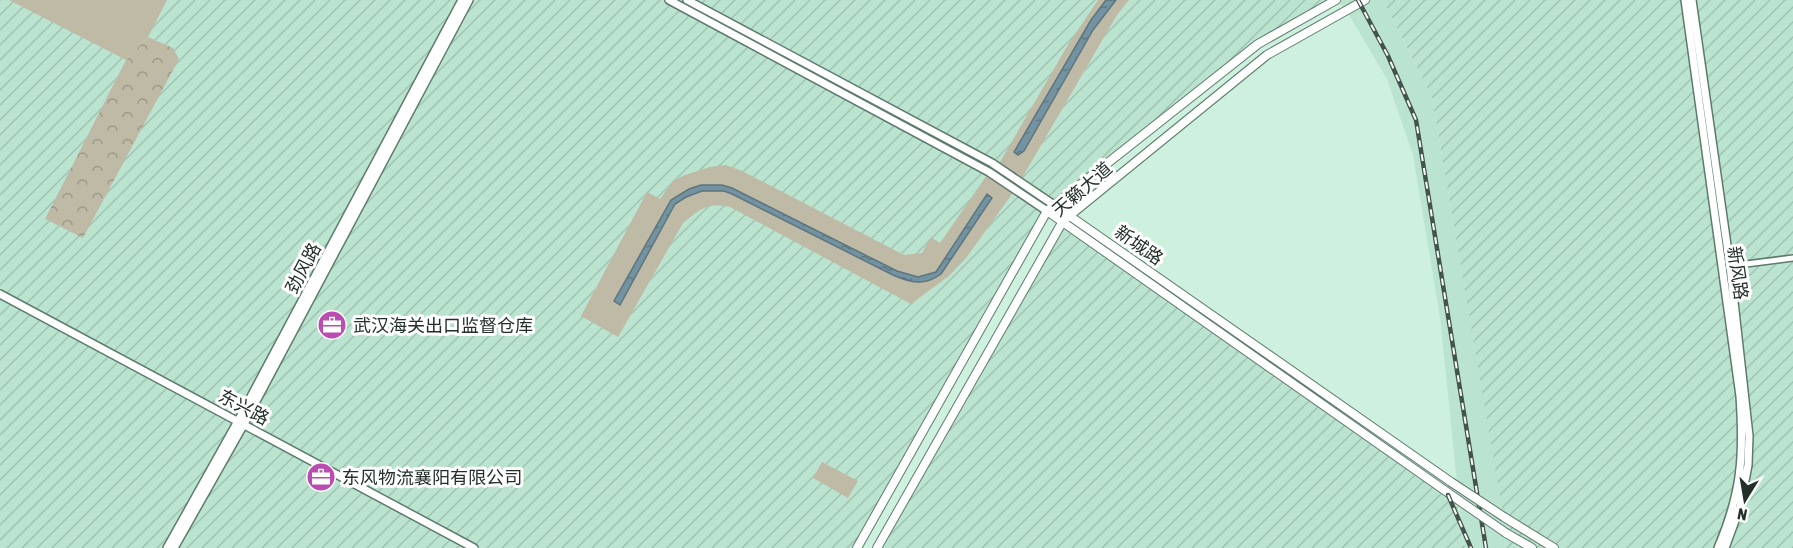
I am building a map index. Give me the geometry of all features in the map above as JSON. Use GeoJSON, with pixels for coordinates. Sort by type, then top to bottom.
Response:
{"type":"FeatureCollection","features":[{"type":"Feature","properties":{"kind":"main road","name":"天籁大道"},"geometry":{"type":"LineString","coordinates":[[857,548],[1047,211],[1258,44],[1335,0]]}},
{"type":"Feature","properties":{"kind":"main road","name":"天籁大道"},"geometry":{"type":"LineString","coordinates":[[877,548],[1063,221],[1267,56],[1365,0]]}},
{"type":"Feature","properties":{"kind":"main road","name":"新城路"},"geometry":{"type":"LineString","coordinates":[[1054,206],[1450,482],[1554,548]]}},
{"type":"Feature","properties":{"kind":"main road","name":"新城路"},"geometry":{"type":"LineString","coordinates":[[1047,211],[1457,499],[1532,548]]}},
{"type":"Feature","properties":{"kind":"street","name":"劲风路"},"geometry":{"type":"LineString","coordinates":[[174,548],[462,0]]}},
{"type":"Feature","properties":{"kind":"street","name":"劲风路"},"geometry":{"type":"LineString","coordinates":[[167,548],[241,422],[469,0]]}},
{"type":"Feature","properties":{"kind":"street","name":"新城路"},"geometry":{"type":"LineString","coordinates":[[669,0],[989,172],[1047,211]]}},
{"type":"Feature","properties":{"kind":"street","name":"新城路"},"geometry":{"type":"LineString","coordinates":[[687,0],[992,163],[1054,206]]}},
{"type":"Feature","properties":{"kind":"street","name":"新风路"},"geometry":{"type":"LineString","coordinates":[[1685,0],[1740,396],[1743,436],[1742,463],[1734,506],[1718,548]]}},
{"type":"Feature","properties":{"kind":"street","name":"新风路"},"geometry":{"type":"LineString","coordinates":[[1692,0],[1730,266],[1749,436],[1748,465],[1740,507],[1725,548]]}},
{"type":"Feature","properties":{"kind":"street"},"geometry":{"type":"LineString","coordinates":[[1730,266],[1793,258]]}},
{"type":"Feature","properties":{"kind":"street","name":"东兴路"},"geometry":{"type":"LineString","coordinates":[[0,294],[474,548]]}},
{"type":"Feature","properties":{"kind":"shaded area"},"geometry":{"type":"Polygon","coordinates":[[[0,0],[1336,0],[1258,44],[1047,211],[856,548],[0,548],[0,0]]]}},
{"type":"Feature","properties":{"kind":"shaded area"},"geometry":{"type":"Polygon","coordinates":[[[1337,0],[1383,0],[1432,97],[1504,517],[1506,533],[1504,548],[1466,548],[1463,542],[1440,317],[1413,155],[1387,79],[1346,10],[1337,0]]]}},
{"type":"Feature","properties":{"kind":"shaded area"},"geometry":{"type":"Polygon","coordinates":[[[1383,0],[1793,0],[1793,548],[1504,548],[1506,532],[1432,97],[1383,0]]]}},
{"type":"Feature","properties":{"kind":"shaded area"},"geometry":{"type":"Polygon","coordinates":[[[1063,221],[1457,499],[1463,542],[1466,548],[877,548],[1063,221]]]}},
{"type":"Feature","properties":{"kind":"green space"},"geometry":{"type":"Polygon","coordinates":[[[9,0],[167,0],[148,37],[126,60],[9,0]]]}},
{"type":"Feature","properties":{"kind":"green space"},"geometry":{"type":"Polygon","coordinates":[[[1098,0],[1129,0],[1117,15],[1015,190],[966,258],[949,276],[911,304],[730,207],[715,205],[699,210],[683,223],[618,337],[581,316],[647,192],[660,199],[673,181],[710,167],[726,165],[742,171],[904,255],[922,253],[931,237],[940,243],[989,172],[993,174],[1069,43],[1098,0]]]}},
{"type":"Feature","properties":{"kind":"green space"},"geometry":{"type":"Polygon","coordinates":[[[148,37],[173,48],[179,59],[83,238],[45,219],[126,60],[148,37]]]}},
{"type":"Feature","properties":{"kind":"green space"},"geometry":{"type":"Polygon","coordinates":[[[822,462],[858,481],[848,498],[813,478],[822,462]]]}},
{"type":"Feature","properties":{"kind":"water"},"geometry":{"type":"Polygon","coordinates":[[[1106,0],[1116,0],[1093,30],[1024,151],[1018,155],[1014,152],[1091,20],[1106,0]]]}},
{"type":"Feature","properties":{"kind":"water"},"geometry":{"type":"Polygon","coordinates":[[[701,185],[722,185],[732,188],[897,271],[918,277],[936,272],[987,194],[992,198],[941,274],[924,282],[918,282],[893,275],[732,194],[724,191],[702,191],[675,204],[620,305],[614,301],[671,200],[701,185]]]}},
{"type":"Feature","properties":{"kind":"railway"},"geometry":{"type":"LineString","coordinates":[[1358,0],[1388,56],[1416,120],[1486,548]]}},
{"type":"Feature","properties":{"kind":"railway"},"geometry":{"type":"LineString","coordinates":[[1448,495],[1471,548]]}},
{"type":"Feature","properties":{"kind":"place","name":"武汉海关出口监督仓库"},"geometry":{"type":"Point","coordinates":[332,325]}},
{"type":"Feature","properties":{"kind":"place","name":"东风物流襄阳有限公司"},"geometry":{"type":"Point","coordinates":[321,477]}}]}
